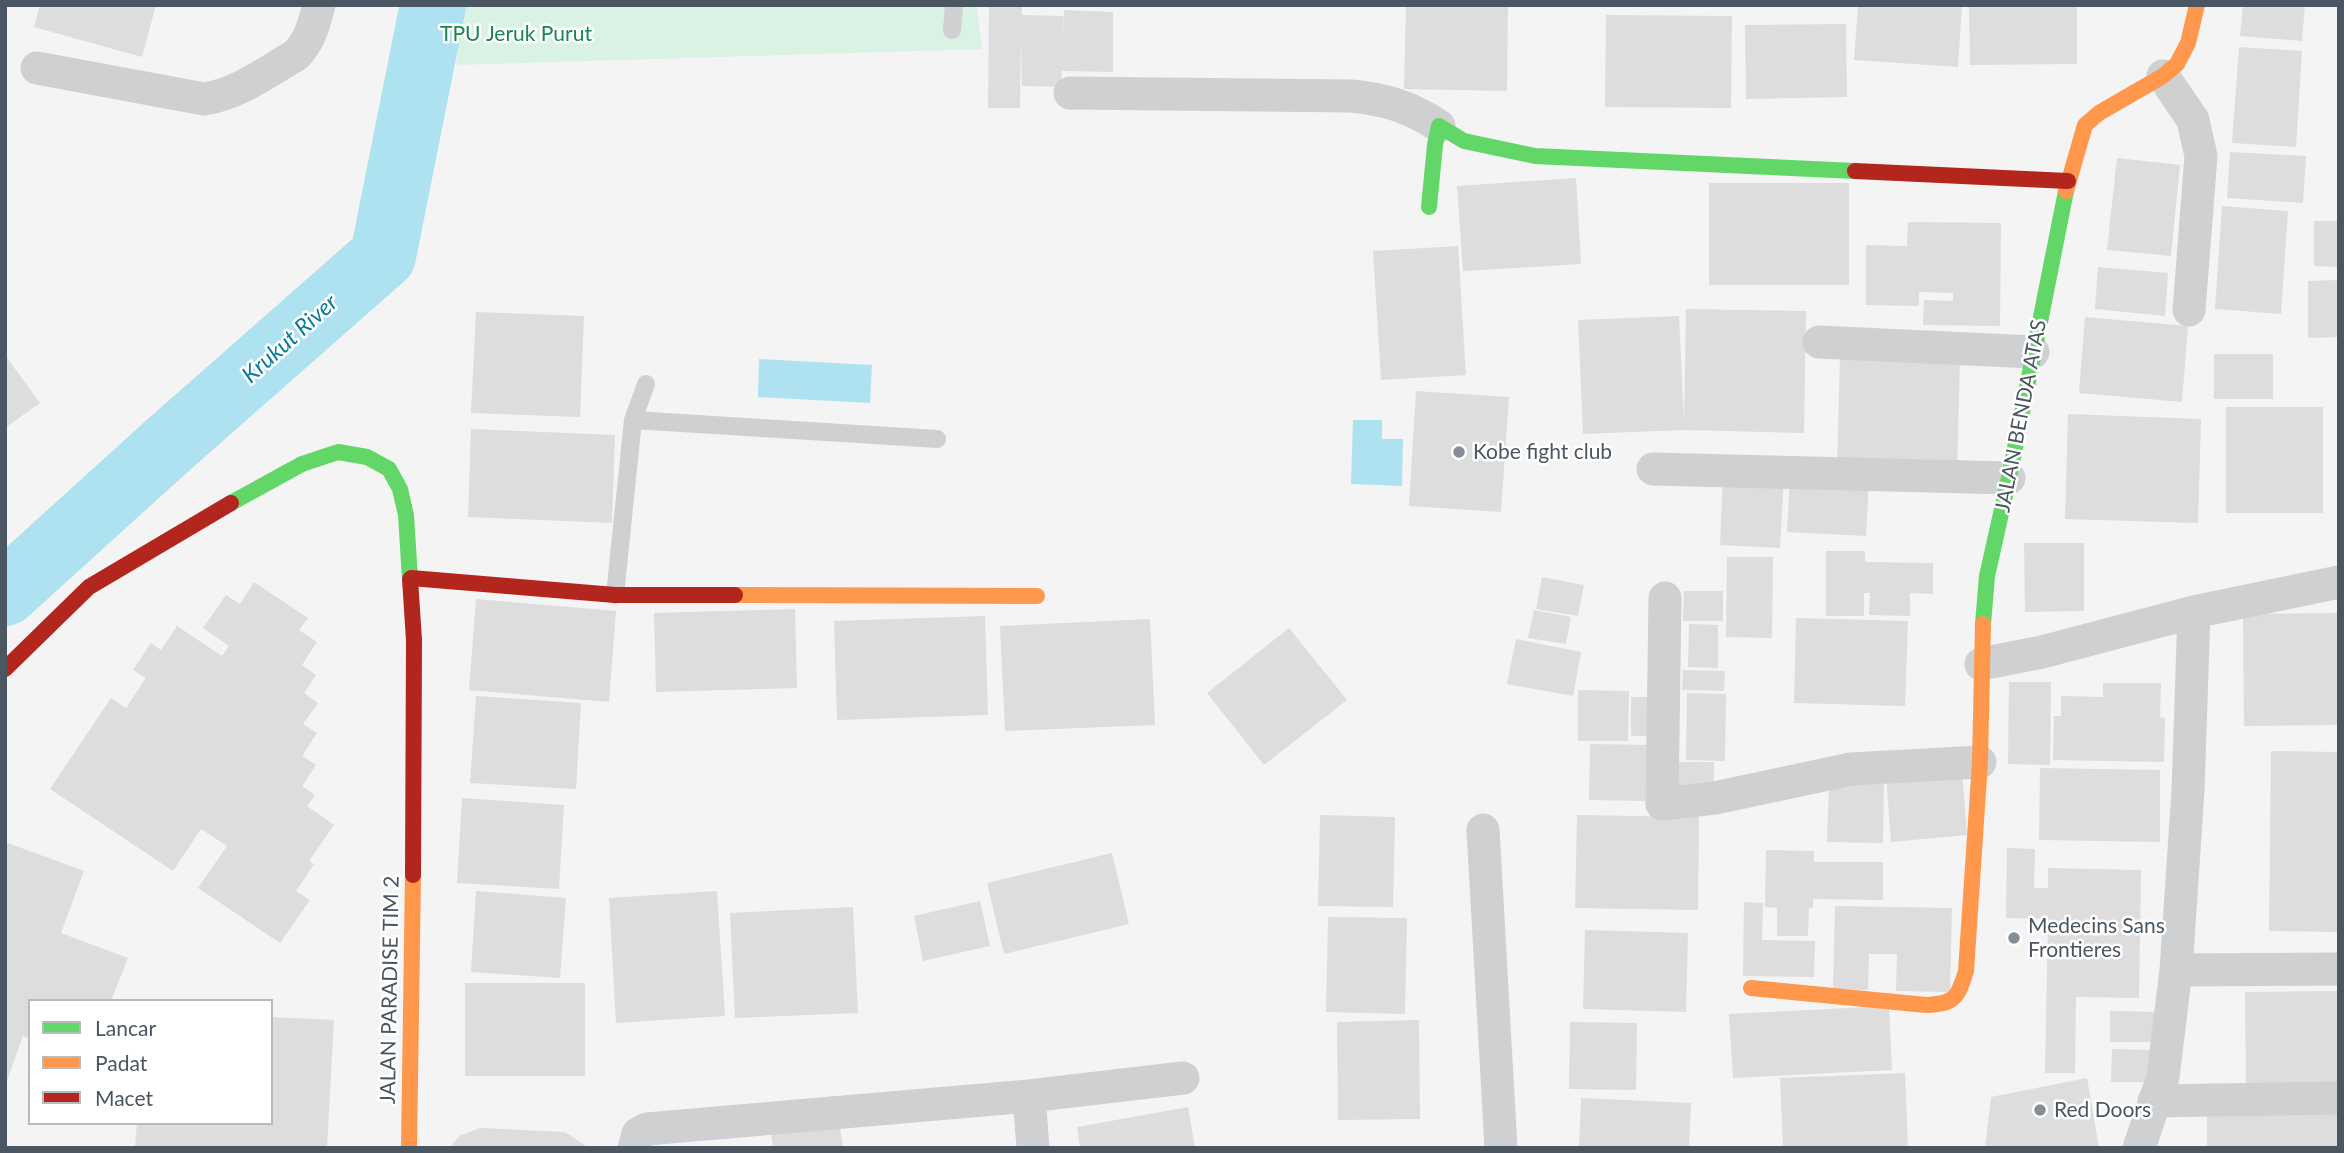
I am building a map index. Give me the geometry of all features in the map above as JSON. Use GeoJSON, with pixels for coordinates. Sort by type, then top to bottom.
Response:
{"type":"FeatureCollection","features":[{"type":"Feature","properties":{"kind":"street"},"geometry":{"type":"LineString","coordinates":[[37,68],[204,99],[218,97],[232,92],[296,55],[311,35],[319,5]]}},
{"type":"Feature","properties":{"kind":"street","name":"JALAN BENDA ATAS"},"geometry":{"type":"LineString","coordinates":[[1751,988],[1926,1005],[1944,1005],[1952,1002],[1959,993],[1966,971],[1980,762],[1981,664],[1987,576],[2068,181],[2085,125],[2099,113],[2163,76],[2177,64],[2183,55],[2197,5]]}},
{"type":"Feature","properties":{"kind":"street"},"geometry":{"type":"LineString","coordinates":[[2163,76],[2193,120],[2201,156],[2189,310]]}},
{"type":"Feature","properties":{"kind":"street"},"geometry":{"type":"LineString","coordinates":[[1070,93],[1351,96],[1379,99],[1420,113],[1465,141],[1535,156],[2068,181]]}},
{"type":"Feature","properties":{"kind":"street"},"geometry":{"type":"LineString","coordinates":[[1429,207],[1439,126]]}},
{"type":"Feature","properties":{"kind":"street"},"geometry":{"type":"LineString","coordinates":[[1819,342],[2033,352]]}},
{"type":"Feature","properties":{"kind":"street","name":"JALAN PARADISE TIM 2"},"geometry":{"type":"LineString","coordinates":[[5,669],[89,587],[302,464],[338,452],[367,457],[389,469],[400,489],[406,515],[414,640],[409,1148]]}},
{"type":"Feature","properties":{"kind":"street"},"geometry":{"type":"LineString","coordinates":[[1653,469],[2009,478]]}},
{"type":"Feature","properties":{"kind":"street"},"geometry":{"type":"LineString","coordinates":[[411,578],[615,594],[1037,596]]}},
{"type":"Feature","properties":{"kind":"street"},"geometry":{"type":"LineString","coordinates":[[1981,664],[2042,652],[2194,612],[2339,582]]}},
{"type":"Feature","properties":{"kind":"street"},"geometry":{"type":"LineString","coordinates":[[1665,598],[1662,804],[1715,798],[1851,769],[1980,762]]}},
{"type":"Feature","properties":{"kind":"street"},"geometry":{"type":"LineString","coordinates":[[2139,1148],[2163,1077],[2176,970],[2188,791],[2194,612]]}},
{"type":"Feature","properties":{"kind":"street"},"geometry":{"type":"LineString","coordinates":[[1483,830],[1501,1148]]}},
{"type":"Feature","properties":{"kind":"street"},"geometry":{"type":"LineString","coordinates":[[2176,970],[2339,969]]}},
{"type":"Feature","properties":{"kind":"street"},"geometry":{"type":"LineString","coordinates":[[634,1148],[638,1134],[648,1129],[1029,1097],[1183,1078]]}},
{"type":"Feature","properties":{"kind":"street"},"geometry":{"type":"LineString","coordinates":[[1029,1097],[1033,1148]]}},
{"type":"Feature","properties":{"kind":"street"},"geometry":{"type":"LineString","coordinates":[[2154,1101],[2339,1098]]}},
{"type":"Feature","properties":{"kind":"lane"},"geometry":{"type":"LineString","coordinates":[[952,30],[954,5]]}},
{"type":"Feature","properties":{"kind":"lane"},"geometry":{"type":"LineString","coordinates":[[615,594],[634,421],[646,384]]}},
{"type":"Feature","properties":{"kind":"lane"},"geometry":{"type":"LineString","coordinates":[[634,421],[937,439]]}},
{"type":"Feature","properties":{"kind":"green space","name":"TPU Jeruk Purut"},"geometry":{"type":"Polygon","coordinates":[[[453,5],[977,5],[982,49],[457,65],[453,5]]]}},
{"type":"Feature","properties":{"kind":"water"},"geometry":{"type":"Polygon","coordinates":[[[759,359],[872,365],[870,403],[758,397],[759,359]]]}},
{"type":"Feature","properties":{"kind":"water"},"geometry":{"type":"Polygon","coordinates":[[[1353,420],[1382,420],[1382,439],[1403,439],[1402,486],[1351,484],[1353,420]]]}},
{"type":"Feature","properties":{"kind":"building"},"geometry":{"type":"Polygon","coordinates":[[[40,5],[156,5],[142,57],[34,27],[40,5]]]}},
{"type":"Feature","properties":{"kind":"building"},"geometry":{"type":"Polygon","coordinates":[[[1406,5],[1508,5],[1507,91],[1404,89],[1406,5]]]}},
{"type":"Feature","properties":{"kind":"building"},"geometry":{"type":"Polygon","coordinates":[[[1858,5],[1962,5],[1958,67],[1854,60],[1858,5]]]}},
{"type":"Feature","properties":{"kind":"building"},"geometry":{"type":"Polygon","coordinates":[[[1969,5],[2077,5],[2077,64],[1970,65],[1969,5]]]}},
{"type":"Feature","properties":{"kind":"building"},"geometry":{"type":"Polygon","coordinates":[[[2243,5],[2305,5],[2302,41],[2240,36],[2243,5]]]}},
{"type":"Feature","properties":{"kind":"building"},"geometry":{"type":"Polygon","coordinates":[[[989,6],[1022,6],[1022,15],[1063,16],[1062,43],[1064,10],[1113,12],[1113,72],[1062,71],[1061,87],[1022,86],[1021,37],[1020,108],[988,108],[989,6]]]}},
{"type":"Feature","properties":{"kind":"building"},"geometry":{"type":"Polygon","coordinates":[[[1606,15],[1732,16],[1731,108],[1605,107],[1606,15]]]}},
{"type":"Feature","properties":{"kind":"building"},"geometry":{"type":"Polygon","coordinates":[[[1846,24],[1847,97],[1746,99],[1745,25],[1846,24]]]}},
{"type":"Feature","properties":{"kind":"building"},"geometry":{"type":"Polygon","coordinates":[[[2239,47],[2302,51],[2296,147],[2232,143],[2239,47]]]}},
{"type":"Feature","properties":{"kind":"building"},"geometry":{"type":"Polygon","coordinates":[[[2230,152],[2306,156],[2303,203],[2227,198],[2230,152]]]}},
{"type":"Feature","properties":{"kind":"building"},"geometry":{"type":"Polygon","coordinates":[[[2117,158],[2180,165],[2171,256],[2107,250],[2117,158]]]}},
{"type":"Feature","properties":{"kind":"building"},"geometry":{"type":"Polygon","coordinates":[[[1576,178],[1581,264],[1463,271],[1457,186],[1576,178]]]}},
{"type":"Feature","properties":{"kind":"building"},"geometry":{"type":"Polygon","coordinates":[[[1709,183],[1849,183],[1849,285],[1709,285],[1709,183]]]}},
{"type":"Feature","properties":{"kind":"building"},"geometry":{"type":"Polygon","coordinates":[[[2222,206],[2288,211],[2281,314],[2215,309],[2222,206]]]}},
{"type":"Feature","properties":{"kind":"building"},"geometry":{"type":"Polygon","coordinates":[[[2314,221],[2339,221],[2339,267],[2314,266],[2314,221]]]}},
{"type":"Feature","properties":{"kind":"building"},"geometry":{"type":"Polygon","coordinates":[[[1908,222],[2001,223],[2000,326],[1923,325],[1924,300],[1953,301],[1953,293],[1919,292],[1919,306],[1866,305],[1866,245],[1907,246],[1908,222]]]}},
{"type":"Feature","properties":{"kind":"building"},"geometry":{"type":"Polygon","coordinates":[[[1458,246],[1466,375],[1381,380],[1373,251],[1458,246]]]}},
{"type":"Feature","properties":{"kind":"building"},"geometry":{"type":"Polygon","coordinates":[[[2098,267],[2168,273],[2165,316],[2095,309],[2098,267]]]}},
{"type":"Feature","properties":{"kind":"building"},"geometry":{"type":"Polygon","coordinates":[[[2339,280],[2339,337],[2308,338],[2308,281],[2339,280]]]}},
{"type":"Feature","properties":{"kind":"building"},"geometry":{"type":"Polygon","coordinates":[[[1686,309],[1806,311],[1804,433],[1684,430],[1583,434],[1578,320],[1679,316],[1684,421],[1686,309]]]}},
{"type":"Feature","properties":{"kind":"building"},"geometry":{"type":"Polygon","coordinates":[[[476,312],[584,316],[580,417],[471,413],[476,312]]]}},
{"type":"Feature","properties":{"kind":"building"},"geometry":{"type":"Polygon","coordinates":[[[2085,317],[2188,326],[2182,402],[2079,393],[2085,317]]]}},
{"type":"Feature","properties":{"kind":"building"},"geometry":{"type":"Polygon","coordinates":[[[2214,354],[2273,354],[2273,399],[2214,399],[2214,354]]]}},
{"type":"Feature","properties":{"kind":"building"},"geometry":{"type":"Polygon","coordinates":[[[5,355],[40,403],[5,428],[5,355]]]}},
{"type":"Feature","properties":{"kind":"building"},"geometry":{"type":"Polygon","coordinates":[[[1840,357],[1960,360],[1957,472],[1837,468],[1840,357]]]}},
{"type":"Feature","properties":{"kind":"building","name":"Kobe fight club"},"geometry":{"type":"Polygon","coordinates":[[[1416,391],[1509,397],[1501,512],[1409,506],[1416,391]]]}},
{"type":"Feature","properties":{"kind":"building"},"geometry":{"type":"Polygon","coordinates":[[[2226,407],[2323,407],[2323,513],[2226,513],[2226,407]]]}},
{"type":"Feature","properties":{"kind":"building"},"geometry":{"type":"Polygon","coordinates":[[[2068,414],[2201,419],[2198,523],[2065,519],[2068,414]]]}},
{"type":"Feature","properties":{"kind":"building"},"geometry":{"type":"Polygon","coordinates":[[[471,429],[615,435],[612,523],[468,517],[471,429]]]}},
{"type":"Feature","properties":{"kind":"building"},"geometry":{"type":"Polygon","coordinates":[[[1723,472],[1784,475],[1780,548],[1720,545],[1723,472]]]}},
{"type":"Feature","properties":{"kind":"building"},"geometry":{"type":"Polygon","coordinates":[[[1790,475],[1869,480],[1866,536],[1787,532],[1790,475]]]}},
{"type":"Feature","properties":{"kind":"building"},"geometry":{"type":"Polygon","coordinates":[[[2024,543],[2084,543],[2084,611],[2025,612],[2024,543]]]}},
{"type":"Feature","properties":{"kind":"building"},"geometry":{"type":"Polygon","coordinates":[[[1826,551],[1865,551],[1865,562],[1933,563],[1933,594],[1910,593],[1910,616],[1869,615],[1870,593],[1864,593],[1864,616],[1826,616],[1826,551]]]}},
{"type":"Feature","properties":{"kind":"building"},"geometry":{"type":"Polygon","coordinates":[[[1727,557],[1773,557],[1772,638],[1726,637],[1727,557]]]}},
{"type":"Feature","properties":{"kind":"building"},"geometry":{"type":"Polygon","coordinates":[[[1542,577],[1584,585],[1578,616],[1536,609],[1542,577]]]}},
{"type":"Feature","properties":{"kind":"building"},"geometry":{"type":"Polygon","coordinates":[[[254,582],[308,618],[299,630],[317,642],[302,665],[316,675],[304,693],[318,703],[303,724],[317,733],[302,756],[316,765],[302,786],[315,795],[307,806],[334,825],[309,861],[314,864],[296,891],[310,900],[280,943],[198,888],[227,846],[201,829],[173,871],[50,789],[111,698],[126,708],[146,678],[133,670],[151,643],[161,650],[177,626],[222,656],[229,646],[203,628],[226,595],[240,604],[254,582]]]}},
{"type":"Feature","properties":{"kind":"building"},"geometry":{"type":"Polygon","coordinates":[[[1684,591],[1723,591],[1723,621],[1683,621],[1684,591]]]}},
{"type":"Feature","properties":{"kind":"building"},"geometry":{"type":"Polygon","coordinates":[[[476,599],[616,611],[609,702],[469,690],[476,599]]]}},
{"type":"Feature","properties":{"kind":"building"},"geometry":{"type":"Polygon","coordinates":[[[795,609],[797,688],[656,692],[654,613],[795,609]]]}},
{"type":"Feature","properties":{"kind":"building"},"geometry":{"type":"Polygon","coordinates":[[[1534,610],[1571,617],[1566,644],[1528,638],[1534,610]]]}},
{"type":"Feature","properties":{"kind":"building"},"geometry":{"type":"Polygon","coordinates":[[[2339,613],[2339,725],[2244,726],[2243,614],[2339,613]]]}},
{"type":"Feature","properties":{"kind":"building"},"geometry":{"type":"Polygon","coordinates":[[[985,616],[988,715],[837,720],[834,621],[985,616]]]}},
{"type":"Feature","properties":{"kind":"building"},"geometry":{"type":"Polygon","coordinates":[[[1796,618],[1908,621],[1905,706],[1794,703],[1796,618]]]}},
{"type":"Feature","properties":{"kind":"building"},"geometry":{"type":"Polygon","coordinates":[[[1150,619],[1155,725],[1005,731],[1000,626],[1150,619]]]}},
{"type":"Feature","properties":{"kind":"building"},"geometry":{"type":"Polygon","coordinates":[[[1689,624],[1718,625],[1718,668],[1688,667],[1689,624]]]}},
{"type":"Feature","properties":{"kind":"building"},"geometry":{"type":"Polygon","coordinates":[[[1289,628],[1347,700],[1264,765],[1207,693],[1289,628]]]}},
{"type":"Feature","properties":{"kind":"building"},"geometry":{"type":"Polygon","coordinates":[[[1516,639],[1581,652],[1573,696],[1507,684],[1516,639]]]}},
{"type":"Feature","properties":{"kind":"building"},"geometry":{"type":"Polygon","coordinates":[[[1683,670],[1725,671],[1724,691],[1682,690],[1683,670]]]}},
{"type":"Feature","properties":{"kind":"building"},"geometry":{"type":"Polygon","coordinates":[[[2009,682],[2051,682],[2050,765],[2008,764],[2009,682]]]}},
{"type":"Feature","properties":{"kind":"building"},"geometry":{"type":"Polygon","coordinates":[[[2103,683],[2161,683],[2160,717],[2165,718],[2164,762],[2053,760],[2054,716],[2061,716],[2061,696],[2103,697],[2103,683]]]}},
{"type":"Feature","properties":{"kind":"building"},"geometry":{"type":"Polygon","coordinates":[[[1578,690],[1629,691],[1628,741],[1578,741],[1578,690]]]}},
{"type":"Feature","properties":{"kind":"building"},"geometry":{"type":"Polygon","coordinates":[[[1687,693],[1726,694],[1725,761],[1686,760],[1687,693]]]}},
{"type":"Feature","properties":{"kind":"building"},"geometry":{"type":"Polygon","coordinates":[[[476,696],[581,703],[576,789],[470,783],[476,696]]]}},
{"type":"Feature","properties":{"kind":"building"},"geometry":{"type":"Polygon","coordinates":[[[1631,697],[1659,697],[1659,736],[1631,736],[1631,697]]]}},
{"type":"Feature","properties":{"kind":"building"},"geometry":{"type":"Polygon","coordinates":[[[1590,744],[1650,745],[1648,801],[1589,800],[1590,744]]]}},
{"type":"Feature","properties":{"kind":"building"},"geometry":{"type":"Polygon","coordinates":[[[2271,751],[2339,752],[2339,932],[2269,931],[2271,751]]]}},
{"type":"Feature","properties":{"kind":"building"},"geometry":{"type":"Polygon","coordinates":[[[1665,762],[1714,762],[1714,794],[1665,793],[1665,762]]]}},
{"type":"Feature","properties":{"kind":"building"},"geometry":{"type":"Polygon","coordinates":[[[2040,768],[2160,770],[2160,842],[2039,840],[2040,768]]]}},
{"type":"Feature","properties":{"kind":"building"},"geometry":{"type":"Polygon","coordinates":[[[1962,769],[1967,835],[1891,842],[1886,775],[1962,769]]]}},
{"type":"Feature","properties":{"kind":"building"},"geometry":{"type":"Polygon","coordinates":[[[1829,783],[1884,784],[1883,843],[1827,842],[1829,783]]]}},
{"type":"Feature","properties":{"kind":"building"},"geometry":{"type":"Polygon","coordinates":[[[462,798],[564,805],[559,889],[457,883],[462,798]]]}},
{"type":"Feature","properties":{"kind":"building"},"geometry":{"type":"Polygon","coordinates":[[[1320,815],[1395,817],[1393,907],[1318,906],[1320,815]]]}},
{"type":"Feature","properties":{"kind":"building"},"geometry":{"type":"Polygon","coordinates":[[[1577,815],[1699,817],[1698,910],[1575,908],[1577,815]]]}},
{"type":"Feature","properties":{"kind":"building"},"geometry":{"type":"Polygon","coordinates":[[[5,842],[84,871],[61,933],[128,958],[112,999],[28,999],[28,1038],[23,1036],[6,1083],[5,842]]]}},
{"type":"Feature","properties":{"kind":"building"},"geometry":{"type":"Polygon","coordinates":[[[2007,848],[2035,849],[2034,888],[2048,888],[2048,868],[2141,870],[2139,998],[2076,997],[2075,1073],[2045,1073],[2048,919],[2006,918],[2007,848]]]}},
{"type":"Feature","properties":{"kind":"building"},"geometry":{"type":"Polygon","coordinates":[[[1766,850],[1814,851],[1814,862],[1883,862],[1883,900],[1813,899],[1813,908],[1809,908],[1808,936],[1777,936],[1777,908],[1765,907],[1766,850]]]}},
{"type":"Feature","properties":{"kind":"building"},"geometry":{"type":"Polygon","coordinates":[[[1112,853],[1129,924],[1004,954],[987,883],[1112,853]]]}},
{"type":"Feature","properties":{"kind":"building"},"geometry":{"type":"Polygon","coordinates":[[[476,891],[566,898],[560,978],[471,972],[476,891]]]}},
{"type":"Feature","properties":{"kind":"building"},"geometry":{"type":"Polygon","coordinates":[[[717,891],[725,1016],[616,1023],[609,898],[717,891]]]}},
{"type":"Feature","properties":{"kind":"building"},"geometry":{"type":"Polygon","coordinates":[[[980,901],[990,946],[923,961],[914,916],[980,901]]]}},
{"type":"Feature","properties":{"kind":"building"},"geometry":{"type":"Polygon","coordinates":[[[1744,902],[1763,903],[1762,940],[1815,941],[1814,977],[1743,976],[1744,902]]]}},
{"type":"Feature","properties":{"kind":"building"},"geometry":{"type":"Polygon","coordinates":[[[1835,906],[1952,908],[1950,992],[1896,991],[1897,954],[1869,954],[1868,990],[1833,989],[1835,906]]]}},
{"type":"Feature","properties":{"kind":"building"},"geometry":{"type":"Polygon","coordinates":[[[853,907],[858,1013],[735,1018],[730,913],[853,907]]]}},
{"type":"Feature","properties":{"kind":"building"},"geometry":{"type":"Polygon","coordinates":[[[1328,917],[1407,918],[1405,1014],[1326,1012],[1328,917]]]}},
{"type":"Feature","properties":{"kind":"building"},"geometry":{"type":"Polygon","coordinates":[[[1585,930],[1688,933],[1686,1012],[1583,1009],[1585,930]]]}},
{"type":"Feature","properties":{"kind":"building"},"geometry":{"type":"Polygon","coordinates":[[[465,983],[585,983],[585,1076],[465,1076],[465,983]]]}},
{"type":"Feature","properties":{"kind":"building"},"geometry":{"type":"Polygon","coordinates":[[[2339,991],[2339,1086],[2246,1087],[2245,992],[2339,991]]]}},
{"type":"Feature","properties":{"kind":"building"},"geometry":{"type":"Polygon","coordinates":[[[1889,1006],[1892,1070],[1733,1078],[1729,1014],[1889,1006]]]}},
{"type":"Feature","properties":{"kind":"building"},"geometry":{"type":"Polygon","coordinates":[[[2110,1011],[2161,1012],[2160,1042],[2110,1042],[2110,1011]]]}},
{"type":"Feature","properties":{"kind":"building"},"geometry":{"type":"Polygon","coordinates":[[[273,1017],[334,1020],[327,1148],[135,1147],[137,1125],[273,1125],[273,1017]]]}},
{"type":"Feature","properties":{"kind":"building"},"geometry":{"type":"Polygon","coordinates":[[[1419,1020],[1420,1119],[1338,1120],[1337,1022],[1419,1020]]]}},
{"type":"Feature","properties":{"kind":"building"},"geometry":{"type":"Polygon","coordinates":[[[1570,1022],[1637,1023],[1636,1090],[1569,1089],[1570,1022]]]}},
{"type":"Feature","properties":{"kind":"building"},"geometry":{"type":"Polygon","coordinates":[[[2112,1049],[2151,1050],[2151,1082],[2111,1082],[2112,1049]]]}},
{"type":"Feature","properties":{"kind":"building"},"geometry":{"type":"Polygon","coordinates":[[[1905,1073],[1908,1148],[1783,1148],[1780,1078],[1905,1073]]]}},
{"type":"Feature","properties":{"kind":"building","name":"Red Doors"},"geometry":{"type":"Polygon","coordinates":[[[2087,1078],[2099,1148],[1985,1148],[1991,1097],[2087,1078]]]}},
{"type":"Feature","properties":{"kind":"building"},"geometry":{"type":"Polygon","coordinates":[[[1581,1098],[1691,1103],[1689,1148],[1579,1148],[1581,1098]]]}},
{"type":"Feature","properties":{"kind":"building"},"geometry":{"type":"Polygon","coordinates":[[[1188,1107],[1195,1148],[1080,1148],[1077,1127],[1188,1107]]]}},
{"type":"Feature","properties":{"kind":"building"},"geometry":{"type":"Polygon","coordinates":[[[2207,1112],[2339,1112],[2339,1148],[2207,1148],[2207,1112]]]}},
{"type":"Feature","properties":{"kind":"building"},"geometry":{"type":"Polygon","coordinates":[[[838,1115],[843,1148],[773,1148],[770,1126],[838,1115]]]}},
{"type":"Feature","properties":{"kind":"building"},"geometry":{"type":"Polygon","coordinates":[[[480,1128],[565,1132],[589,1148],[450,1148],[459,1136],[480,1128]]]}},
{"type":"Feature","properties":{"kind":"waterway","name":"Krukut River"},"geometry":{"type":"LineString","coordinates":[[5,593],[383,256],[433,5]]}},
{"type":"Feature","properties":{"kind":"traffic: fast"},"geometry":{"type":"LineString","coordinates":[[1429,207],[1439,126],[1464,141],[1535,156],[1855,171]]}},
{"type":"Feature","properties":{"kind":"traffic: fast"},"geometry":{"type":"LineString","coordinates":[[1983,624],[1987,576],[2066,191]]}},
{"type":"Feature","properties":{"kind":"traffic: fast"},"geometry":{"type":"LineString","coordinates":[[231,503],[302,464],[338,452],[367,457],[389,469],[400,489],[406,515],[410,579]]}},
{"type":"Feature","properties":{"kind":"traffic: slow"},"geometry":{"type":"LineString","coordinates":[[2066,191],[2085,125],[2099,113],[2163,76],[2177,64],[2188,43],[2197,5]]}},
{"type":"Feature","properties":{"kind":"traffic: slow"},"geometry":{"type":"LineString","coordinates":[[735,595],[1037,596]]}},
{"type":"Feature","properties":{"kind":"traffic: slow"},"geometry":{"type":"LineString","coordinates":[[1751,988],[1926,1005],[1949,1001],[1957,993],[1966,971],[1980,762],[1983,624]]}},
{"type":"Feature","properties":{"kind":"traffic: slow"},"geometry":{"type":"LineString","coordinates":[[409,1148],[413,875]]}},
{"type":"Feature","properties":{"kind":"traffic: jam"},"geometry":{"type":"LineString","coordinates":[[1855,171],[2068,181]]}},
{"type":"Feature","properties":{"kind":"traffic: jam"},"geometry":{"type":"LineString","coordinates":[[5,669],[89,587],[231,503]]}},
{"type":"Feature","properties":{"kind":"traffic: jam"},"geometry":{"type":"LineString","coordinates":[[411,578],[615,595],[735,595]]}},
{"type":"Feature","properties":{"kind":"traffic: jam"},"geometry":{"type":"LineString","coordinates":[[410,579],[414,640],[413,875]]}},
{"type":"Feature","properties":{"kind":"place","name":"Kobe fight club"},"geometry":{"type":"Point","coordinates":[1459,452]}},
{"type":"Feature","properties":{"kind":"place","name":"Medecins Sans Frontieres"},"geometry":{"type":"Point","coordinates":[2014,938]}},
{"type":"Feature","properties":{"kind":"place","name":"Red Doors"},"geometry":{"type":"Point","coordinates":[2040,1110]}}]}
